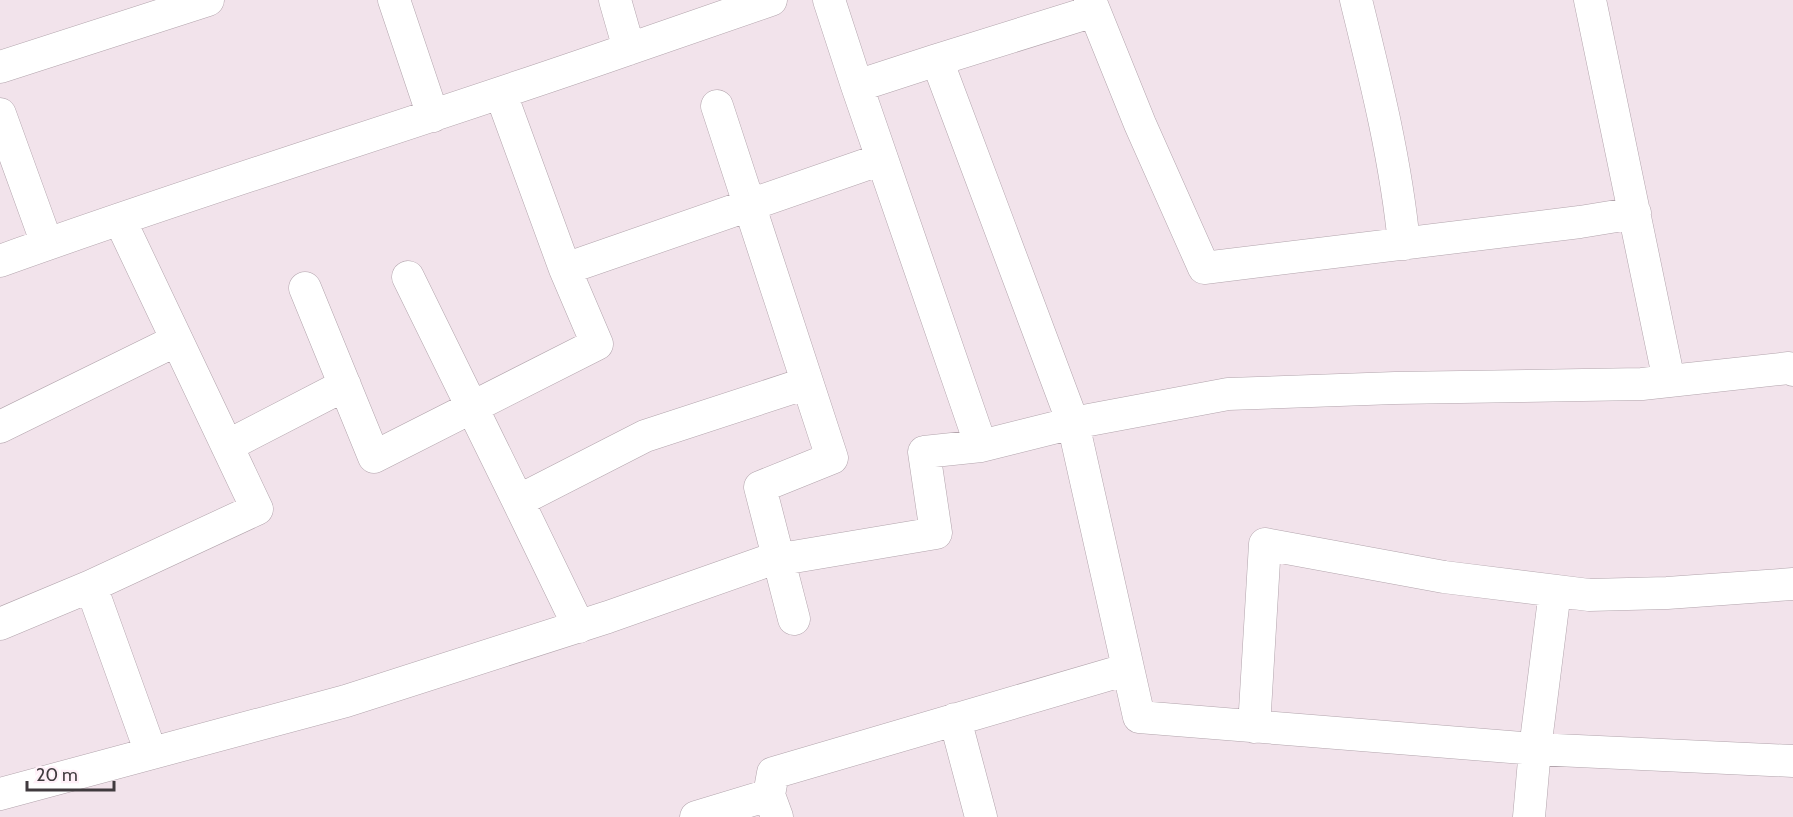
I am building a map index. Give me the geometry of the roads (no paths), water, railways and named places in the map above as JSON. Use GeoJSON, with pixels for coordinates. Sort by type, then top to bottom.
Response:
{"type":"FeatureCollection","features":[{"type":"Feature","properties":{"kind":"street"},"geometry":{"type":"LineString","coordinates":[[0,67],[207,0]]}},
{"type":"Feature","properties":{"kind":"street"},"geometry":{"type":"LineString","coordinates":[[394,0],[434,116]]}},
{"type":"Feature","properties":{"kind":"street"},"geometry":{"type":"LineString","coordinates":[[615,0],[629,49]]}},
{"type":"Feature","properties":{"kind":"street"},"geometry":{"type":"LineString","coordinates":[[0,261],[501,94],[771,0]]}},
{"type":"Feature","properties":{"kind":"street"},"geometry":{"type":"LineString","coordinates":[[829,0],[981,446]]}},
{"type":"Feature","properties":{"kind":"street"},"geometry":{"type":"LineString","coordinates":[[1356,0],[1381,99],[1400,201],[1404,244]]}},
{"type":"Feature","properties":{"kind":"street"},"geometry":{"type":"LineString","coordinates":[[1590,0],[1669,381]]}},
{"type":"Feature","properties":{"kind":"street"},"geometry":{"type":"LineString","coordinates":[[857,86],[1092,6],[1140,124],[1204,268],[1580,222],[1635,213]]}},
{"type":"Feature","properties":{"kind":"street"},"geometry":{"type":"LineString","coordinates":[[937,60],[1073,423],[1139,717],[1535,749],[1793,761]]}},
{"type":"Feature","properties":{"kind":"street"},"geometry":{"type":"LineString","coordinates":[[305,288],[374,458],[597,344],[565,269],[501,94]]}},
{"type":"Feature","properties":{"kind":"street"},"geometry":{"type":"LineString","coordinates":[[717,106],[832,458],[760,487],[794,620]]}},
{"type":"Feature","properties":{"kind":"street"},"geometry":{"type":"LineString","coordinates":[[0,114],[47,244]]}},
{"type":"Feature","properties":{"kind":"street"},"geometry":{"type":"LineString","coordinates":[[565,269],[882,159]]}},
{"type":"Feature","properties":{"kind":"street"},"geometry":{"type":"LineString","coordinates":[[0,624],[91,586],[257,508],[120,220]]}},
{"type":"Feature","properties":{"kind":"street"},"geometry":{"type":"LineString","coordinates":[[408,277],[579,627]]}},
{"type":"Feature","properties":{"kind":"street"},"geometry":{"type":"LineString","coordinates":[[0,427],[177,340]]}},
{"type":"Feature","properties":{"kind":"street"},"geometry":{"type":"LineString","coordinates":[[0,794],[346,701],[579,627],[764,562],[936,533],[924,452],[981,446],[1073,423],[1228,394],[1395,388],[1642,384],[1789,368],[1793,370]]}},
{"type":"Feature","properties":{"kind":"street"},"geometry":{"type":"LineString","coordinates":[[518,501],[645,435],[807,383]]}},
{"type":"Feature","properties":{"kind":"street"},"geometry":{"type":"LineString","coordinates":[[227,446],[345,385]]}},
{"type":"Feature","properties":{"kind":"street"},"geometry":{"type":"LineString","coordinates":[[1254,727],[1264,544],[1444,577],[1589,595],[1667,593],[1793,584]]}},
{"type":"Feature","properties":{"kind":"street"},"geometry":{"type":"LineString","coordinates":[[91,586],[151,753]]}},
{"type":"Feature","properties":{"kind":"street"},"geometry":{"type":"LineString","coordinates":[[1528,817],[1555,591]]}},
{"type":"Feature","properties":{"kind":"street"},"geometry":{"type":"LineString","coordinates":[[696,817],[773,806],[773,773],[1128,669]]}},
{"type":"Feature","properties":{"kind":"street"},"geometry":{"type":"LineString","coordinates":[[955,719],[981,817]]}}]}
